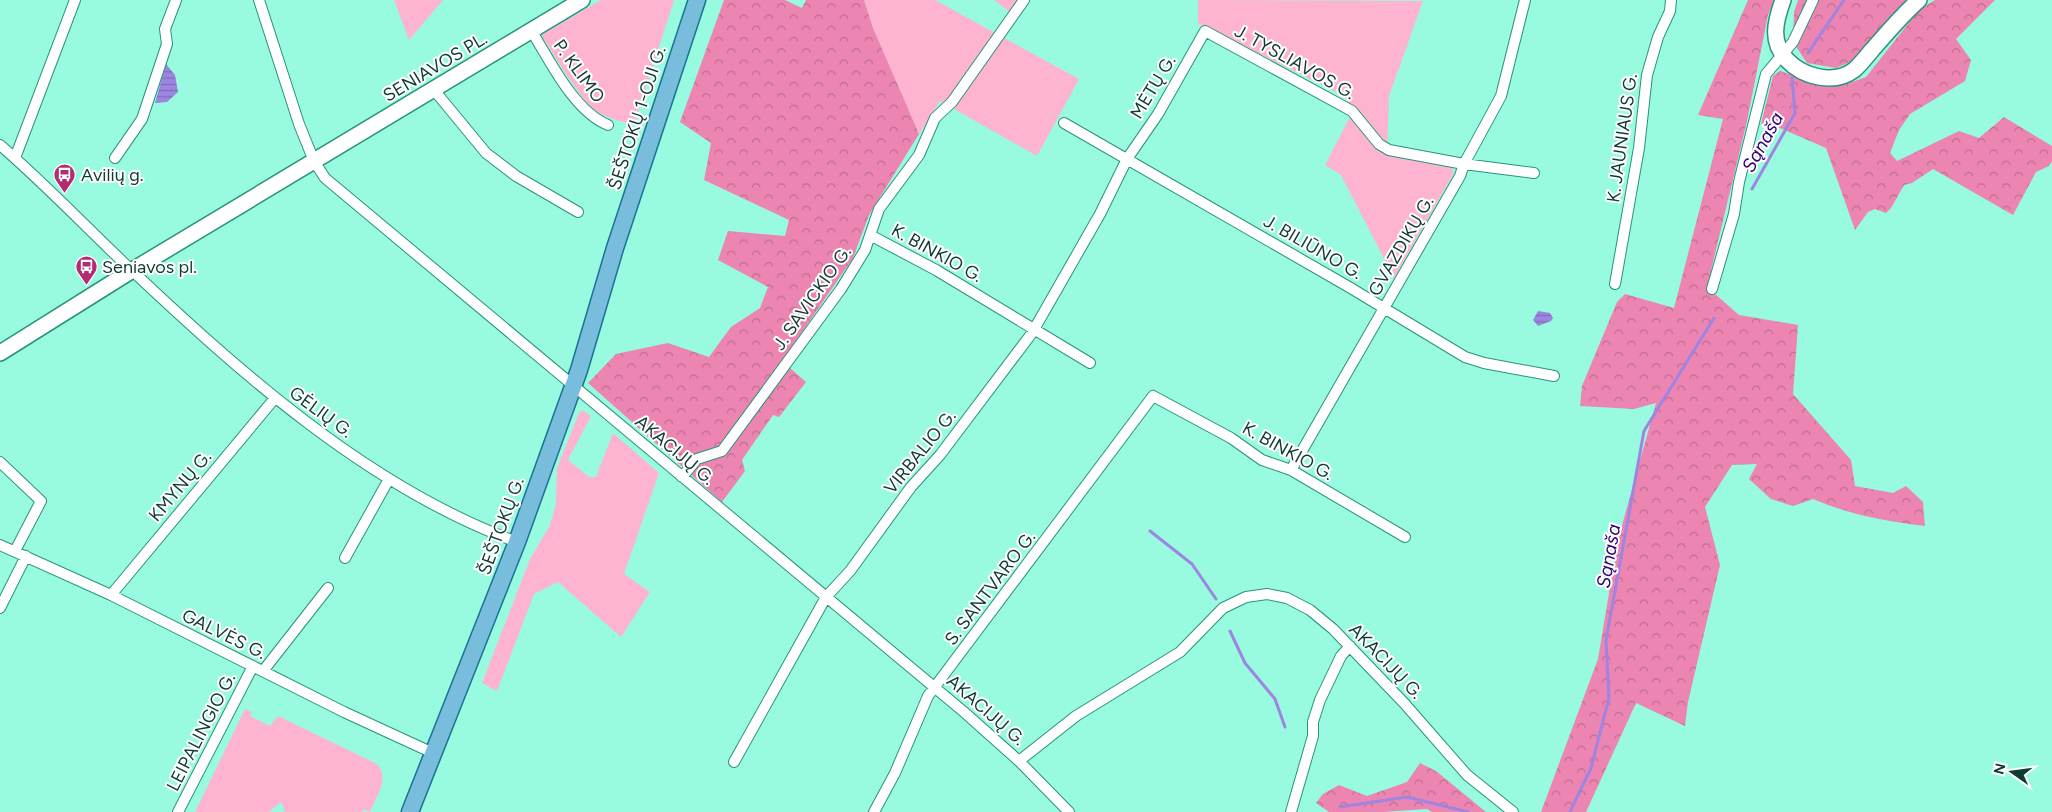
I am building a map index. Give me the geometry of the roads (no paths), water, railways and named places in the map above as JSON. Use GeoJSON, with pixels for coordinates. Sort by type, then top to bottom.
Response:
{"type":"FeatureCollection","features":[{"type":"Feature","properties":{"kind":"main road","name":"ŠEŠTOKŲ 1-OJI G."},"geometry":{"type":"LineString","coordinates":[[615,248],[697,0]]}},
{"type":"Feature","properties":{"kind":"main road","name":"ŠEŠTOKŲ G."},"geometry":{"type":"LineString","coordinates":[[410,812],[517,542],[573,385],[615,248]]}},
{"type":"Feature","properties":{"kind":"street"},"geometry":{"type":"LineString","coordinates":[[15,158],[75,0]]}},
{"type":"Feature","properties":{"kind":"street"},"geometry":{"type":"LineString","coordinates":[[115,158],[142,119],[167,44],[165,29],[176,0]]}},
{"type":"Feature","properties":{"kind":"street","name":"AKACIJŲ G."},"geometry":{"type":"LineString","coordinates":[[259,0],[299,124],[314,161],[325,178],[935,688],[1019,761],[1069,812]]}},
{"type":"Feature","properties":{"kind":"street","name":"SENIAVOS PL."},"geometry":{"type":"LineString","coordinates":[[0,353],[132,270],[582,0]]}},
{"type":"Feature","properties":{"kind":"street","name":"J. SAVICKIO G."},"geometry":{"type":"LineString","coordinates":[[682,477],[697,459],[722,451],[841,289],[865,250],[878,209],[919,155],[935,118],[952,102],[978,68],[1024,0]]}},
{"type":"Feature","properties":{"kind":"street","name":"GVAZDIKŲ G."},"geometry":{"type":"LineString","coordinates":[[1291,470],[1460,176],[1464,164],[1502,96],[1525,0]]}},
{"type":"Feature","properties":{"kind":"street","name":"K. JAUNIAUS G."},"geometry":{"type":"LineString","coordinates":[[1615,284],[1639,148],[1646,75],[1658,37],[1670,11],[1671,0]]}},
{"type":"Feature","properties":{"kind":"street"},"geometry":{"type":"LineString","coordinates":[[1783,0],[1777,18],[1775,36],[1782,54],[1793,66],[1806,74],[1823,78],[1844,76],[1854,70],[1919,0]]}},
{"type":"Feature","properties":{"kind":"street"},"geometry":{"type":"LineString","coordinates":[[1712,289],[1734,214],[1739,182],[1766,74],[1793,42],[1813,0]]}},
{"type":"Feature","properties":{"kind":"street","name":"P. KLIMO"},"geometry":{"type":"LineString","coordinates":[[531,30],[559,76],[578,102],[589,114],[608,125]]}},
{"type":"Feature","properties":{"kind":"street","name":"J. TYSLIAVOS G."},"geometry":{"type":"LineString","coordinates":[[1205,31],[1352,111],[1379,144],[1389,150],[1464,164],[1534,173]]}},
{"type":"Feature","properties":{"kind":"street","name":"MĖTŲ G."},"geometry":{"type":"LineString","coordinates":[[1127,159],[1158,114],[1205,31]]}},
{"type":"Feature","properties":{"kind":"street"},"geometry":{"type":"LineString","coordinates":[[434,90],[486,153],[516,176],[578,212]]}},
{"type":"Feature","properties":{"kind":"street","name":"J. BILIŪNO G."},"geometry":{"type":"LineString","coordinates":[[1064,123],[1473,360],[1554,376]]}},
{"type":"Feature","properties":{"kind":"street","name":"GĖLIŲ G."},"geometry":{"type":"LineString","coordinates":[[0,145],[132,270],[275,398],[352,455],[389,479],[431,502],[517,542]]}},
{"type":"Feature","properties":{"kind":"street","name":"VIRBALIO G."},"geometry":{"type":"LineString","coordinates":[[734,762],[826,597],[850,571],[911,487],[940,455],[1035,328],[1100,214],[1127,159]]}},
{"type":"Feature","properties":{"kind":"street","name":"K. BINKIO G."},"geometry":{"type":"LineString","coordinates":[[870,235],[936,270],[1035,328],[1090,363]]}},
{"type":"Feature","properties":{"kind":"street","name":"K. BINKIO G."},"geometry":{"type":"LineString","coordinates":[[1153,396],[1231,438],[1262,460],[1291,470],[1405,537]]}},
{"type":"Feature","properties":{"kind":"street","name":"S. SANTVARO G."},"geometry":{"type":"LineString","coordinates":[[874,812],[895,773],[928,696],[1153,396]]}},
{"type":"Feature","properties":{"kind":"street","name":"KMYNŲ G."},"geometry":{"type":"LineString","coordinates":[[111,595],[275,398]]}},
{"type":"Feature","properties":{"kind":"street"},"geometry":{"type":"LineString","coordinates":[[0,462],[42,501],[15,551]]}},
{"type":"Feature","properties":{"kind":"street"},"geometry":{"type":"LineString","coordinates":[[345,558],[389,479]]}},
{"type":"Feature","properties":{"kind":"street","name":"GALVĖS G."},"geometry":{"type":"LineString","coordinates":[[0,545],[111,595],[433,754]]}},
{"type":"Feature","properties":{"kind":"street"},"geometry":{"type":"LineString","coordinates":[[0,608],[26,556]]}},
{"type":"Feature","properties":{"kind":"street","name":"LEIPALINGIO G."},"geometry":{"type":"LineString","coordinates":[[263,671],[328,588]]}},
{"type":"Feature","properties":{"kind":"street","name":"AKACIJŲ G."},"geometry":{"type":"LineString","coordinates":[[1019,761],[1076,716],[1180,652],[1222,608],[1246,597],[1267,594],[1287,598],[1310,610],[1350,646],[1404,703],[1467,775],[1513,812]]}},
{"type":"Feature","properties":{"kind":"street"},"geometry":{"type":"LineString","coordinates":[[1291,812],[1313,736],[1314,722],[1320,700],[1341,656],[1350,646]]}},
{"type":"Feature","properties":{"kind":"street","name":"LEIPALINGIO G."},"geometry":{"type":"LineString","coordinates":[[178,812],[253,666]]}},
{"type":"Feature","properties":{"kind":"waterway","name":"Sąnaša"},"geometry":{"type":"LineString","coordinates":[[1808,53],[1844,0]]}},
{"type":"Feature","properties":{"kind":"waterway","name":"Sąnaša"},"geometry":{"type":"LineString","coordinates":[[1752,189],[1795,113],[1792,78]]}},
{"type":"Feature","properties":{"kind":"waterway","name":"Sąnaša"},"geometry":{"type":"LineString","coordinates":[[1570,812],[1591,768],[1609,698],[1606,640],[1644,431],[1714,318]]}},
{"type":"Feature","properties":{"kind":"waterway"},"geometry":{"type":"LineString","coordinates":[[1150,531],[1192,564],[1216,599]]}},
{"type":"Feature","properties":{"kind":"waterway"},"geometry":{"type":"LineString","coordinates":[[1230,631],[1245,663],[1275,699],[1285,727]]}},
{"type":"Feature","properties":{"kind":"waterway"},"geometry":{"type":"LineString","coordinates":[[1340,807],[1407,797],[1468,812]]}},
{"type":"Feature","properties":{"kind":"place","name":"Avilių g."},"geometry":{"type":"Point","coordinates":[65,194]}},
{"type":"Feature","properties":{"kind":"place","name":"Seniavos pl."},"geometry":{"type":"Point","coordinates":[86,286]}}]}
